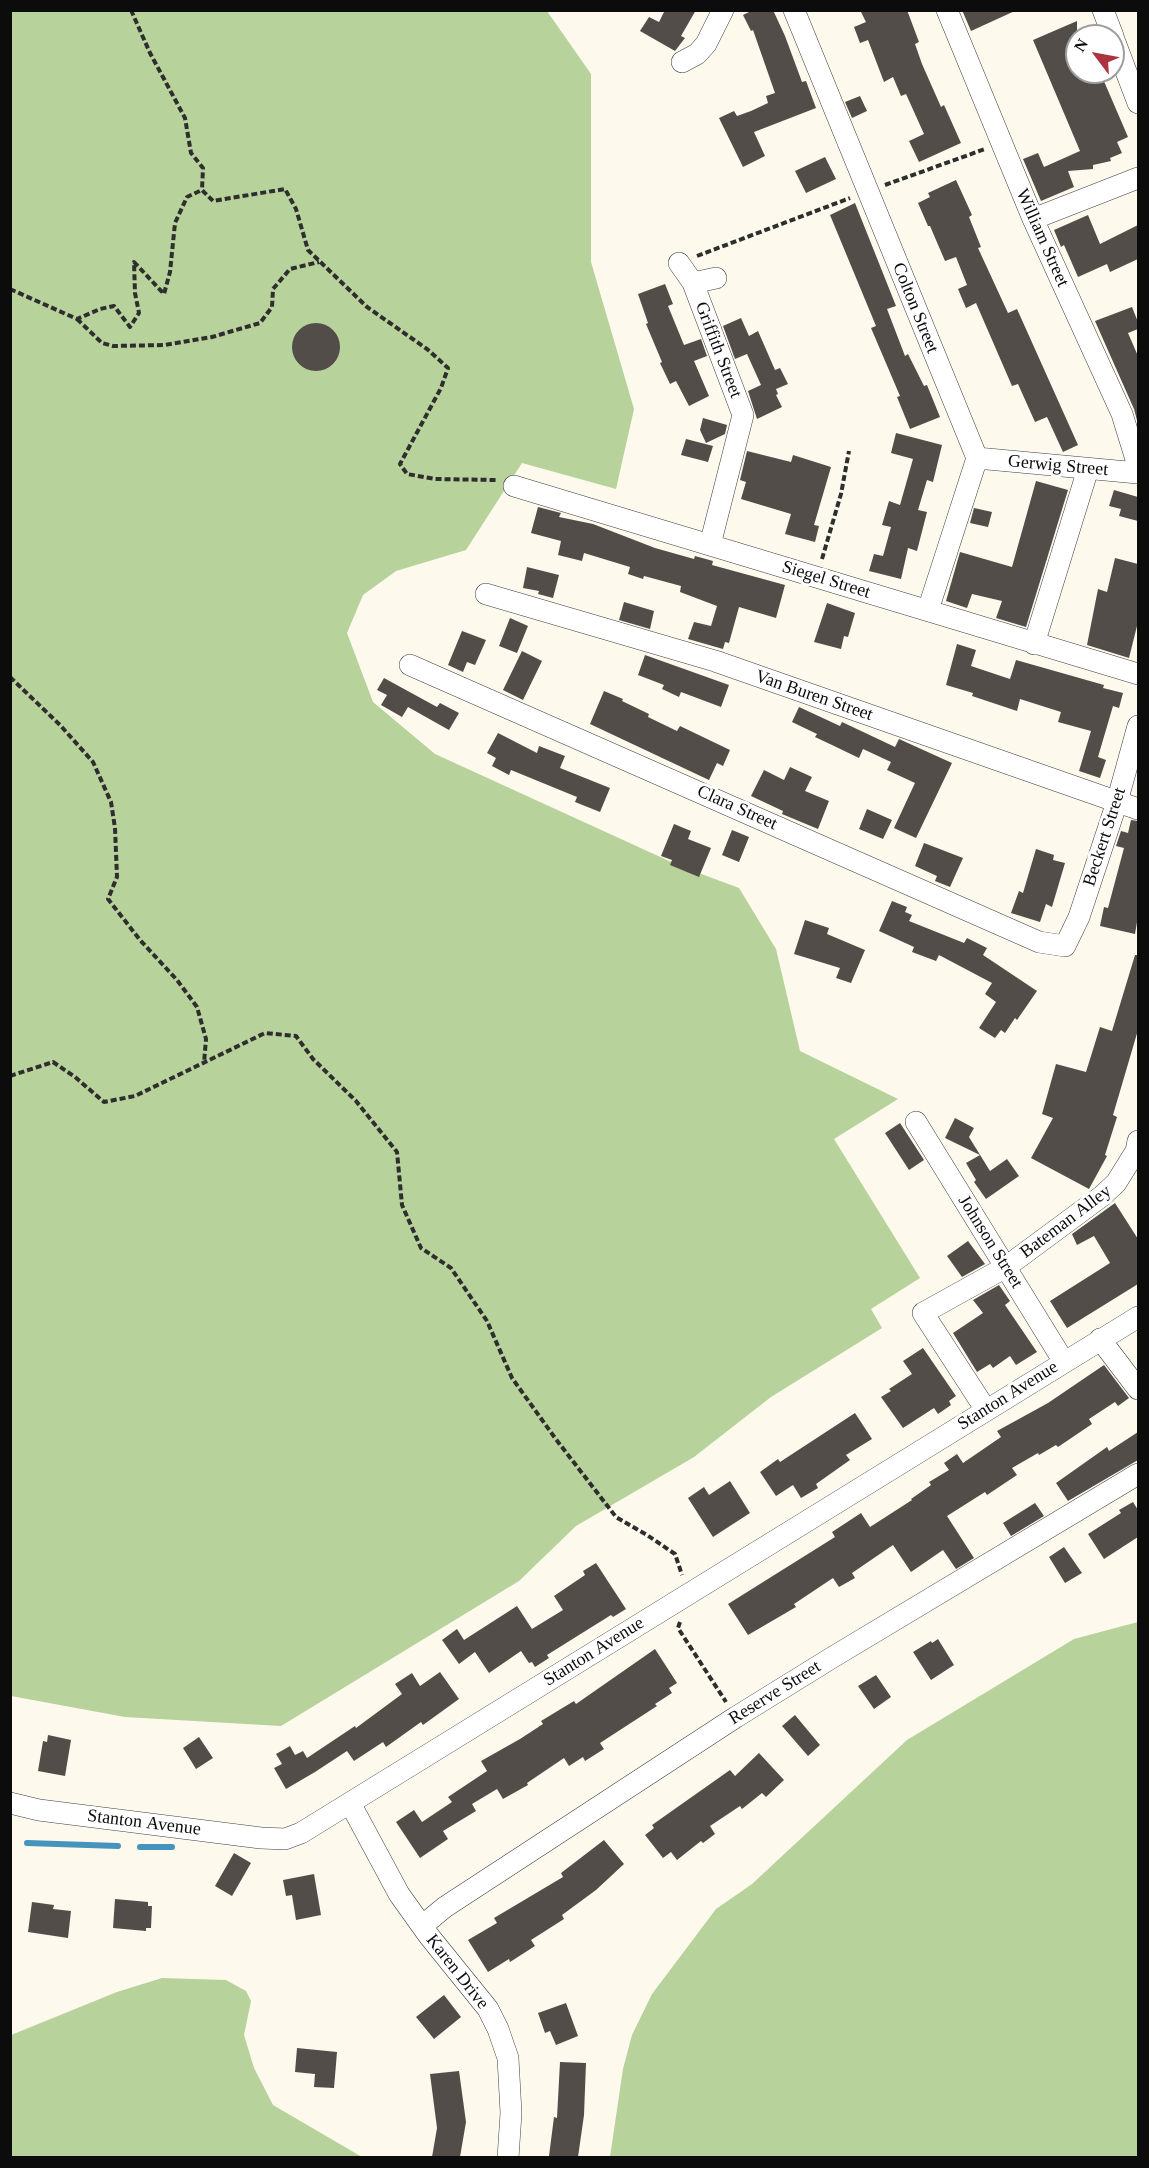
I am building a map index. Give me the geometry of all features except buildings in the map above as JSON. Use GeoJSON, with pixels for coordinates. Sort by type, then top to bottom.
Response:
{"type":"FeatureCollection","features":[{"type":"Feature","properties":{"kind":"street"},"geometry":{"type":"LineString","coordinates":[[682,62],[697,54],[706,44],[723,10]]}},
{"type":"Feature","properties":{"kind":"street","name":"Colton Street"},"geometry":{"type":"LineString","coordinates":[[794,10],[977,458]]}},
{"type":"Feature","properties":{"kind":"street","name":"William Street"},"geometry":{"type":"LineString","coordinates":[[947,10],[1033,219],[1122,414],[1138,466]]}},
{"type":"Feature","properties":{"kind":"street"},"geometry":{"type":"LineString","coordinates":[[1125,68],[1138,103]]}},
{"type":"Feature","properties":{"kind":"street"},"geometry":{"type":"LineString","coordinates":[[1033,219],[1138,178]]}},
{"type":"Feature","properties":{"kind":"street","name":"Griffith Street"},"geometry":{"type":"LineString","coordinates":[[679,263],[693,283],[743,415],[710,545]]}},
{"type":"Feature","properties":{"kind":"street"},"geometry":{"type":"LineString","coordinates":[[693,283],[716,278]]}},
{"type":"Feature","properties":{"kind":"street"},"geometry":{"type":"LineString","coordinates":[[928,610],[977,458]]}},
{"type":"Feature","properties":{"kind":"street","name":"Gerwig Street"},"geometry":{"type":"LineString","coordinates":[[977,458],[1138,472]]}},
{"type":"Feature","properties":{"kind":"street"},"geometry":{"type":"LineString","coordinates":[[1034,644],[1088,469]]}},
{"type":"Feature","properties":{"kind":"street","name":"Siegel Street"},"geometry":{"type":"LineString","coordinates":[[514,486],[1138,674]]}},
{"type":"Feature","properties":{"kind":"street","name":"Van Buren Street"},"geometry":{"type":"LineString","coordinates":[[486,594],[715,661],[1138,809]]}},
{"type":"Feature","properties":{"kind":"street","name":"Clara Street"},"geometry":{"type":"LineString","coordinates":[[410,665],[1039,942],[1065,946]]}},
{"type":"Feature","properties":{"kind":"street","name":"Beckert Street"},"geometry":{"type":"LineString","coordinates":[[1065,946],[1079,917],[1117,802],[1138,726]]}},
{"type":"Feature","properties":{"kind":"street","name":"Johnson Street"},"geometry":{"type":"LineString","coordinates":[[916,1122],[1064,1362]]}},
{"type":"Feature","properties":{"kind":"street","name":"Bateman Alley"},"geometry":{"type":"LineString","coordinates":[[986,1410],[923,1313],[1006,1267],[1109,1190],[1127,1167],[1136,1151],[1138,1141]]}},
{"type":"Feature","properties":{"kind":"street","name":"Stanton Avenue"},"geometry":{"type":"LineString","coordinates":[[11,1805],[285,1839],[301,1833],[1138,1317]]}},
{"type":"Feature","properties":{"kind":"street"},"geometry":{"type":"LineString","coordinates":[[1100,1339],[1138,1389]]}},
{"type":"Feature","properties":{"kind":"street","name":"Reserve Street"},"geometry":{"type":"LineString","coordinates":[[422,1926],[445,1907],[736,1718],[833,1657],[1138,1474]]}},
{"type":"Feature","properties":{"kind":"street","name":"Karen Drive"},"geometry":{"type":"LineString","coordinates":[[350,1803],[399,1894],[488,2009],[498,2029],[508,2058],[510,2113],[508,2157]]}},
{"type":"Feature","properties":{"kind":"path"},"geometry":{"type":"LineString","coordinates":[[131,10],[150,53],[185,118],[191,153],[202,168],[202,190],[213,201],[285,189],[296,209],[308,250],[367,307],[427,349],[448,368],[441,388],[400,464],[407,474],[435,479],[493,479],[514,486]]}},
{"type":"Feature","properties":{"kind":"path"},"geometry":{"type":"LineString","coordinates":[[679,263],[1002,142]]}},
{"type":"Feature","properties":{"kind":"path"},"geometry":{"type":"LineString","coordinates":[[77,319],[100,309],[114,306],[130,327],[139,312],[135,293],[134,262],[164,294],[170,272],[174,223],[187,197],[202,190]]}},
{"type":"Feature","properties":{"kind":"path"},"geometry":{"type":"LineString","coordinates":[[10,289],[77,319],[102,343],[113,346],[165,345],[212,338],[260,323],[272,307],[273,289],[290,269],[320,262]]}},
{"type":"Feature","properties":{"kind":"path"},"geometry":{"type":"LineString","coordinates":[[816,577],[841,494],[849,451]]}},
{"type":"Feature","properties":{"kind":"path"},"geometry":{"type":"LineString","coordinates":[[10,677],[60,725],[93,762],[111,802],[115,828],[117,877],[108,899],[140,940],[177,980],[196,1007],[206,1039],[204,1063]]}},
{"type":"Feature","properties":{"kind":"path"},"geometry":{"type":"LineString","coordinates":[[10,1076],[53,1062],[104,1102],[135,1096],[265,1033],[296,1036],[313,1059],[356,1101],[397,1152],[402,1205],[421,1248],[451,1268],[487,1321],[512,1378],[586,1480],[616,1517],[675,1554],[689,1594],[678,1628],[736,1718]]}},
{"type":"Feature","properties":{"kind":"green space"},"geometry":{"type":"Polygon","coordinates":[[[11,11],[547,11],[591,74],[591,262],[634,409],[616,489],[522,463],[466,550],[396,571],[363,595],[347,633],[373,702],[435,754],[680,866],[739,888],[776,949],[800,1051],[898,1099],[834,1139],[920,1278],[871,1309],[882,1328],[771,1397],[694,1457],[576,1526],[519,1581],[281,1726],[125,1717],[11,1696],[11,11]]]}},
{"type":"Feature","properties":{"kind":"green space"},"geometry":{"type":"Polygon","coordinates":[[[1138,1622],[1138,2157],[610,2157],[623,2069],[632,2035],[652,1994],[716,1909],[752,1884],[907,1740],[1074,1639],[1138,1622]]]}},
{"type":"Feature","properties":{"kind":"green space"},"geometry":{"type":"Polygon","coordinates":[[[162,1978],[226,1980],[246,1991],[251,2001],[244,2035],[254,2068],[273,2105],[362,2157],[11,2157],[11,2035],[117,1992],[162,1978]]]}},
{"type":"Feature","properties":{"kind":"waterway"},"geometry":{"type":"LineString","coordinates":[[27,1843],[118,1846]]}},
{"type":"Feature","properties":{"kind":"waterway"},"geometry":{"type":"LineString","coordinates":[[140,1847],[172,1847]]}}]}
